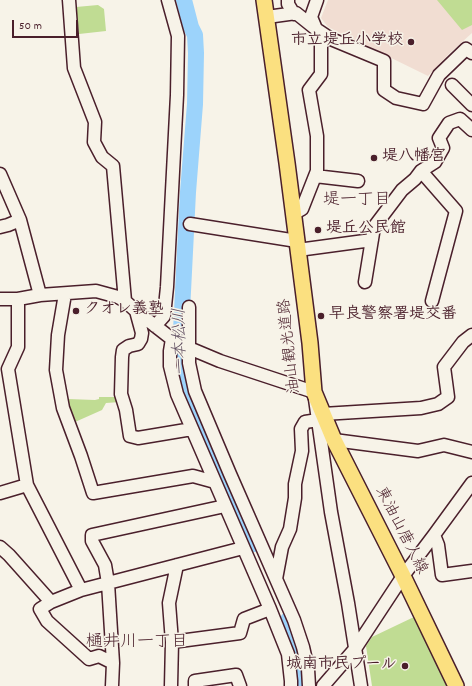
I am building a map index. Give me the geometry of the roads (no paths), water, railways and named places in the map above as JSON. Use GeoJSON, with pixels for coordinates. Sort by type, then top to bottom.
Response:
{"type":"FeatureCollection","features":[{"type":"Feature","properties":{"kind":"main road","name":"油山観光道路"},"geometry":{"type":"LineString","coordinates":[[264,0],[310,343],[314,392]]}},
{"type":"Feature","properties":{"kind":"main road","name":"東油山唐人線"},"geometry":{"type":"LineString","coordinates":[[314,392],[321,417],[403,576],[456,686]]}},
{"type":"Feature","properties":{"kind":"street"},"geometry":{"type":"LineString","coordinates":[[69,0],[74,68],[95,122],[94,142],[102,157],[114,166],[125,301]]}},
{"type":"Feature","properties":{"kind":"street"},"geometry":{"type":"LineString","coordinates":[[155,326],[164,316],[167,287],[177,95],[178,36],[168,0]]}},
{"type":"Feature","properties":{"kind":"street"},"geometry":{"type":"LineString","coordinates":[[288,0],[288,4],[294,14]]}},
{"type":"Feature","properties":{"kind":"street"},"geometry":{"type":"LineString","coordinates":[[293,214],[302,209],[317,171],[317,136],[309,90],[321,74],[321,39],[311,16],[317,0]]}},
{"type":"Feature","properties":{"kind":"street"},"geometry":{"type":"LineString","coordinates":[[267,17],[296,13],[316,30],[331,39],[384,61],[384,90],[396,98],[423,104],[439,76],[466,49],[472,53]]}},
{"type":"Feature","properties":{"kind":"street"},"geometry":{"type":"LineString","coordinates":[[452,85],[472,105]]}},
{"type":"Feature","properties":{"kind":"street"},"geometry":{"type":"LineString","coordinates":[[366,282],[374,227],[402,190],[422,171],[435,162],[444,148],[439,138],[449,123],[460,119],[472,130]]}},
{"type":"Feature","properties":{"kind":"street"},"geometry":{"type":"LineString","coordinates":[[422,171],[456,211],[432,302]]}},
{"type":"Feature","properties":{"kind":"street"},"geometry":{"type":"LineString","coordinates":[[0,174],[20,220],[40,295]]}},
{"type":"Feature","properties":{"kind":"street"},"geometry":{"type":"LineString","coordinates":[[315,176],[358,181]]}},
{"type":"Feature","properties":{"kind":"street"},"geometry":{"type":"LineString","coordinates":[[0,227],[20,220]]}},
{"type":"Feature","properties":{"kind":"street"},"geometry":{"type":"LineString","coordinates":[[190,224],[297,246],[372,240]]}},
{"type":"Feature","properties":{"kind":"street"},"geometry":{"type":"LineString","coordinates":[[0,299],[18,299],[40,295],[96,292],[118,297],[181,344],[220,361],[314,392]]}},
{"type":"Feature","properties":{"kind":"street"},"geometry":{"type":"LineString","coordinates":[[65,294],[58,335],[56,370],[63,408],[93,493],[193,476],[215,482]]}},
{"type":"Feature","properties":{"kind":"street"},"geometry":{"type":"LineString","coordinates":[[18,299],[18,347],[8,369],[26,485],[81,590]]}},
{"type":"Feature","properties":{"kind":"street"},"geometry":{"type":"LineString","coordinates":[[189,307],[181,344],[189,363],[195,391],[294,620],[308,669],[309,686]]}},
{"type":"Feature","properties":{"kind":"street"},"geometry":{"type":"LineString","coordinates":[[136,311],[142,333],[141,339],[138,344],[129,346],[123,350],[122,357],[122,394],[130,436],[138,438],[192,429]]}},
{"type":"Feature","properties":{"kind":"street"},"geometry":{"type":"LineString","coordinates":[[276,580],[282,547],[292,522],[295,484],[302,451],[301,429],[305,422],[321,417],[421,408],[438,404],[448,397],[444,367],[463,342],[472,334]]}},
{"type":"Feature","properties":{"kind":"street"},"geometry":{"type":"LineString","coordinates":[[181,344],[170,351],[170,366],[177,394],[288,654],[291,686]]}},
{"type":"Feature","properties":{"kind":"street"},"geometry":{"type":"LineString","coordinates":[[321,417],[331,512],[361,686]]}},
{"type":"Feature","properties":{"kind":"street"},"geometry":{"type":"LineString","coordinates":[[334,440],[418,451],[444,445],[472,452]]}},
{"type":"Feature","properties":{"kind":"street"},"geometry":{"type":"LineString","coordinates":[[324,686],[355,649],[403,576],[472,483]]}},
{"type":"Feature","properties":{"kind":"street"},"geometry":{"type":"LineString","coordinates":[[0,493],[26,485]]}},
{"type":"Feature","properties":{"kind":"street"},"geometry":{"type":"LineString","coordinates":[[112,686],[113,663],[108,583],[105,565],[92,540],[92,535],[225,506]]}},
{"type":"Feature","properties":{"kind":"street"},"geometry":{"type":"LineString","coordinates":[[434,535],[438,545],[442,575],[472,571]]}},
{"type":"Feature","properties":{"kind":"street"},"geometry":{"type":"LineString","coordinates":[[0,547],[51,602]]}},
{"type":"Feature","properties":{"kind":"street"},"geometry":{"type":"LineString","coordinates":[[113,663],[99,656],[89,659],[47,621],[40,609],[51,602],[81,590],[243,548]]}},
{"type":"Feature","properties":{"kind":"street"},"geometry":{"type":"LineString","coordinates":[[171,686],[172,642],[169,603],[177,565]]}},
{"type":"Feature","properties":{"kind":"street"},"geometry":{"type":"LineString","coordinates":[[172,642],[240,634],[244,619],[270,609]]}},
{"type":"Feature","properties":{"kind":"street"},"geometry":{"type":"LineString","coordinates":[[195,686],[194,681],[236,674],[240,686]]}},
{"type":"Feature","properties":{"kind":"waterway","name":"一本松川"},"geometry":{"type":"LineString","coordinates":[[184,0],[191,27],[195,35],[196,53],[195,104],[188,192],[179,351],[181,381],[255,544]]}},
{"type":"Feature","properties":{"kind":"waterway","name":"一本松川"},"geometry":{"type":"LineString","coordinates":[[288,620],[299,655],[301,686]]}},
{"type":"Feature","properties":{"kind":"place","name":"市立堤丘小学校"},"geometry":{"type":"Point","coordinates":[411,42]}},
{"type":"Feature","properties":{"kind":"place","name":"堤八幡宮"},"geometry":{"type":"Point","coordinates":[374,158]}},
{"type":"Feature","properties":{"kind":"place","name":"堤丘公民館"},"geometry":{"type":"Point","coordinates":[318,230]}},
{"type":"Feature","properties":{"kind":"place","name":"クオレ義塾"},"geometry":{"type":"Point","coordinates":[76,311]}},
{"type":"Feature","properties":{"kind":"place","name":"早良警察署堤交番"},"geometry":{"type":"Point","coordinates":[321,316]}},
{"type":"Feature","properties":{"kind":"place","name":"城南市民プール"},"geometry":{"type":"Point","coordinates":[405,666]}},
{"type":"Feature","properties":{"kind":"district","name":"堤一丁目"},"geometry":{"type":"Point","coordinates":[357,202]}},
{"type":"Feature","properties":{"kind":"district","name":"樋井川一丁目"},"geometry":{"type":"Point","coordinates":[137,644]}}]}
